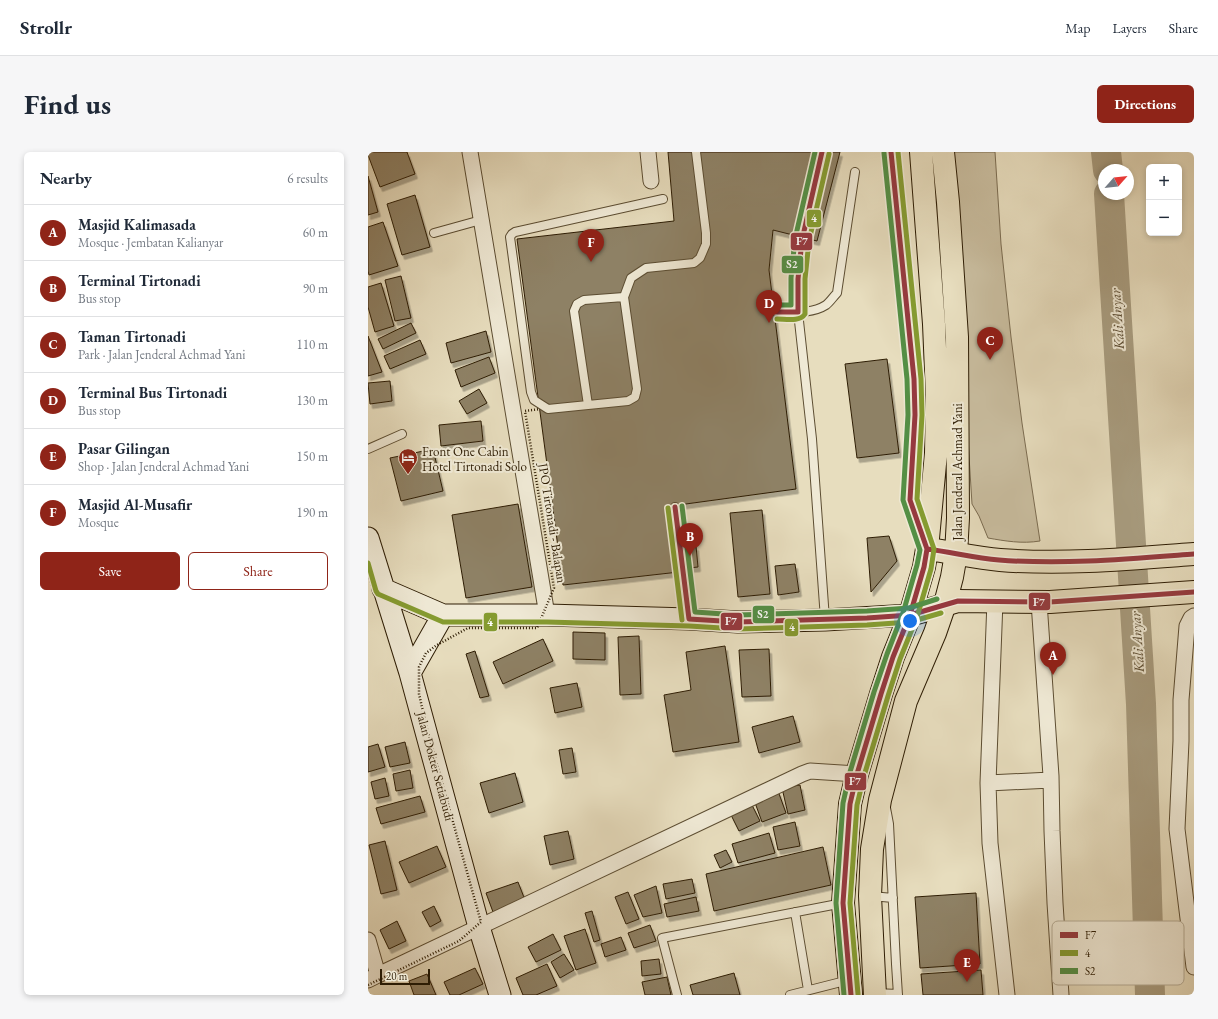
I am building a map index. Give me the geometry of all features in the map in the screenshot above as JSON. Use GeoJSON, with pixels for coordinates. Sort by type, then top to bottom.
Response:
{"type":"FeatureCollection","features":[{"type":"Feature","properties":{"kind":"main road","name":"Jalan Jenderal Achmad Yani"},"geometry":{"type":"LineString","coordinates":[[850,988],[843,903],[850,804],[857,774],[893,657],[910,615],[924,567],[936,453],[937,395],[934,324],[922,152]]}},
{"type":"Feature","properties":{"kind":"main road","name":"Jalan Jenderal Achmad Yani"},"geometry":{"type":"LineString","coordinates":[[875,994],[870,896],[872,849],[880,800],[906,701],[935,633],[945,604],[956,554],[958,518],[957,337],[948,202],[943,152]]}},
{"type":"Feature","properties":{"kind":"main road"},"geometry":{"type":"LineString","coordinates":[[927,549],[993,560],[1052,563],[1186,555]]}},
{"type":"Feature","properties":{"kind":"main road"},"geometry":{"type":"LineString","coordinates":[[910,615],[958,601],[1044,602],[1188,593]]}},
{"type":"Feature","properties":{"kind":"main road"},"geometry":{"type":"LineString","coordinates":[[893,657],[921,667]]}},
{"type":"Feature","properties":{"kind":"street"},"geometry":{"type":"LineString","coordinates":[[470,152],[547,615]]}},
{"type":"Feature","properties":{"kind":"street"},"geometry":{"type":"LineString","coordinates":[[648,152],[651,180]]}},
{"type":"Feature","properties":{"kind":"street","name":"Jalan Dokter Setiabudi"},"geometry":{"type":"LineString","coordinates":[[368,538],[372,570],[383,589],[410,673],[479,927],[500,995]]}},
{"type":"Feature","properties":{"kind":"street"},"geometry":{"type":"LineString","coordinates":[[383,589],[443,615],[547,615],[689,619],[738,622],[825,620],[910,615]]}},
{"type":"Feature","properties":{"kind":"street"},"geometry":{"type":"LineString","coordinates":[[995,601],[988,783],[990,843],[1007,995]]}},
{"type":"Feature","properties":{"kind":"street"},"geometry":{"type":"LineString","coordinates":[[1044,602],[1056,921]]}},
{"type":"Feature","properties":{"kind":"street"},"geometry":{"type":"LineString","coordinates":[[410,673],[443,615]]}},
{"type":"Feature","properties":{"kind":"street"},"geometry":{"type":"LineString","coordinates":[[1194,616],[1191,618],[1187,626],[1181,700],[1181,741],[1177,829],[1194,967]]}},
{"type":"Feature","properties":{"kind":"street"},"geometry":{"type":"LineString","coordinates":[[368,940],[371,980],[479,927],[802,774],[810,771],[857,774]]}},
{"type":"Feature","properties":{"kind":"street"},"geometry":{"type":"LineString","coordinates":[[988,783],[1051,780]]}},
{"type":"Feature","properties":{"kind":"street"},"geometry":{"type":"LineString","coordinates":[[1060,985],[1061,995]]}},
{"type":"Feature","properties":{"kind":"lane"},"geometry":{"type":"LineString","coordinates":[[663,199],[515,232],[510,237],[531,392],[534,400],[548,409],[628,401],[635,397],[637,389],[624,297],[631,278],[646,268],[694,263],[700,258],[706,244],[706,232],[696,152]]}},
{"type":"Feature","properties":{"kind":"lane"},"geometry":{"type":"LineString","coordinates":[[891,152],[914,379],[915,415],[910,500],[927,549]]}},
{"type":"Feature","properties":{"kind":"lane"},"geometry":{"type":"LineString","coordinates":[[777,312],[817,310],[827,304],[837,293],[854,172]]}},
{"type":"Feature","properties":{"kind":"lane"},"geometry":{"type":"LineString","coordinates":[[434,233],[481,220]]}},
{"type":"Feature","properties":{"kind":"lane"},"geometry":{"type":"LineString","coordinates":[[802,240],[798,279],[798,312],[812,439],[825,620]]}},
{"type":"Feature","properties":{"kind":"lane"},"geometry":{"type":"LineString","coordinates":[[588,405],[574,311],[577,304],[584,300],[624,297]]}},
{"type":"Feature","properties":{"kind":"lane"},"geometry":{"type":"LineString","coordinates":[[368,449],[402,434]]}},
{"type":"Feature","properties":{"kind":"lane"},"geometry":{"type":"LineString","coordinates":[[675,507],[689,619]]}},
{"type":"Feature","properties":{"kind":"lane"},"geometry":{"type":"LineString","coordinates":[[875,994],[898,994],[889,824],[884,803],[880,800]]}},
{"type":"Feature","properties":{"kind":"lane"},"geometry":{"type":"LineString","coordinates":[[870,896],[893,898]]}},
{"type":"Feature","properties":{"kind":"lane"},"geometry":{"type":"LineString","coordinates":[[677,995],[662,938],[843,903]]}},
{"type":"Feature","properties":{"kind":"lane"},"geometry":{"type":"LineString","coordinates":[[794,912],[808,990]]}},
{"type":"Feature","properties":{"kind":"lane"},"geometry":{"type":"LineString","coordinates":[[790,995],[808,990],[850,988]]}},
{"type":"Feature","properties":{"kind":"path","name":"JPO Tirtonadi - Balapan"},"geometry":{"type":"LineString","coordinates":[[371,980],[459,942],[480,922],[427,729],[420,694],[419,667],[426,653],[437,645],[468,628],[537,628],[554,588],[525,411],[540,410]]}},
{"type":"Feature","properties":{"kind":"shaded area"},"geometry":{"type":"Polygon","coordinates":[[[950,152],[995,152],[1001,244],[1011,337],[1022,423],[1040,541],[1020,542],[988,538],[979,516],[972,504],[950,152]]]}},
{"type":"Feature","properties":{"kind":"building"},"geometry":{"type":"Polygon","coordinates":[[[368,152],[407,152],[415,174],[380,187],[368,152]]]}},
{"type":"Feature","properties":{"kind":"building"},"geometry":{"type":"Polygon","coordinates":[[[668,152],[840,152],[817,241],[773,230],[769,270],[796,489],[671,506],[679,572],[563,585],[517,239],[674,221],[668,152]]]}},
{"type":"Feature","properties":{"kind":"building"},"geometry":{"type":"Polygon","coordinates":[[[368,176],[378,212],[368,215],[368,176]]]}},
{"type":"Feature","properties":{"kind":"building"},"geometry":{"type":"Polygon","coordinates":[[[415,195],[430,247],[402,255],[387,204],[415,195]]]}},
{"type":"Feature","properties":{"kind":"building"},"geometry":{"type":"Polygon","coordinates":[[[383,222],[398,266],[369,275],[368,227],[383,222]]]}},
{"type":"Feature","properties":{"kind":"building"},"geometry":{"type":"Polygon","coordinates":[[[401,276],[411,318],[395,321],[385,280],[401,276]]]}},
{"type":"Feature","properties":{"kind":"building"},"geometry":{"type":"Polygon","coordinates":[[[381,283],[394,326],[375,332],[368,307],[368,287],[381,283]]]}},
{"type":"Feature","properties":{"kind":"building"},"geometry":{"type":"Polygon","coordinates":[[[411,323],[416,333],[383,349],[378,339],[411,323]]]}},
{"type":"Feature","properties":{"kind":"building"},"geometry":{"type":"Polygon","coordinates":[[[486,331],[491,352],[451,363],[446,343],[486,331]]]}},
{"type":"Feature","properties":{"kind":"building"},"geometry":{"type":"Polygon","coordinates":[[[368,336],[382,372],[368,376],[368,336]]]}},
{"type":"Feature","properties":{"kind":"building"},"geometry":{"type":"Polygon","coordinates":[[[420,340],[426,354],[390,369],[384,356],[420,340]]]}},
{"type":"Feature","properties":{"kind":"building"},"geometry":{"type":"Polygon","coordinates":[[[489,357],[495,373],[461,387],[455,370],[489,357]]]}},
{"type":"Feature","properties":{"kind":"building"},"geometry":{"type":"Polygon","coordinates":[[[887,359],[899,453],[857,458],[845,364],[887,359]]]}},
{"type":"Feature","properties":{"kind":"building"},"geometry":{"type":"Polygon","coordinates":[[[390,381],[392,401],[370,404],[368,383],[390,381]]]}},
{"type":"Feature","properties":{"kind":"building"},"geometry":{"type":"Polygon","coordinates":[[[479,389],[487,403],[467,414],[459,401],[479,389]]]}},
{"type":"Feature","properties":{"kind":"building"},"geometry":{"type":"Polygon","coordinates":[[[481,421],[483,441],[441,446],[439,425],[481,421]]]}},
{"type":"Feature","properties":{"kind":"building"},"geometry":{"type":"Polygon","coordinates":[[[433,449],[443,491],[401,501],[390,458],[433,449]]]}},
{"type":"Feature","properties":{"kind":"building"},"geometry":{"type":"Polygon","coordinates":[[[518,504],[532,587],[466,598],[452,515],[518,504]]]}},
{"type":"Feature","properties":{"kind":"building"},"geometry":{"type":"Polygon","coordinates":[[[762,510],[770,594],[738,597],[730,513],[762,510]]]}},
{"type":"Feature","properties":{"kind":"building"},"geometry":{"type":"Polygon","coordinates":[[[889,536],[897,561],[871,592],[867,538],[889,536]]]}},
{"type":"Feature","properties":{"kind":"building"},"geometry":{"type":"Polygon","coordinates":[[[696,546],[698,567],[689,568],[687,547],[696,546]]]}},
{"type":"Feature","properties":{"kind":"building"},"geometry":{"type":"Polygon","coordinates":[[[795,564],[799,592],[778,595],[775,566],[795,564]]]}},
{"type":"Feature","properties":{"kind":"building"},"geometry":{"type":"Polygon","coordinates":[[[573,632],[605,633],[605,660],[573,659],[573,632]]]}},
{"type":"Feature","properties":{"kind":"building"},"geometry":{"type":"Polygon","coordinates":[[[639,636],[641,694],[620,695],[618,637],[639,636]]]}},
{"type":"Feature","properties":{"kind":"building"},"geometry":{"type":"Polygon","coordinates":[[[543,639],[553,661],[503,684],[493,662],[543,639]]]}},
{"type":"Feature","properties":{"kind":"building"},"geometry":{"type":"Polygon","coordinates":[[[725,646],[739,742],[673,752],[664,695],[691,690],[686,652],[725,646]]]}},
{"type":"Feature","properties":{"kind":"building"},"geometry":{"type":"Polygon","coordinates":[[[769,649],[771,696],[742,697],[739,650],[769,649]]]}},
{"type":"Feature","properties":{"kind":"building"},"geometry":{"type":"Polygon","coordinates":[[[475,651],[489,696],[480,698],[466,654],[475,651]]]}},
{"type":"Feature","properties":{"kind":"building"},"geometry":{"type":"Polygon","coordinates":[[[577,683],[582,707],[555,713],[550,688],[577,683]]]}},
{"type":"Feature","properties":{"kind":"building"},"geometry":{"type":"Polygon","coordinates":[[[793,716],[800,742],[759,753],[752,727],[793,716]]]}},
{"type":"Feature","properties":{"kind":"building"},"geometry":{"type":"Polygon","coordinates":[[[405,742],[410,763],[390,767],[385,747],[405,742]]]}},
{"type":"Feature","properties":{"kind":"building"},"geometry":{"type":"Polygon","coordinates":[[[378,744],[385,767],[368,772],[368,747],[378,744]]]}},
{"type":"Feature","properties":{"kind":"building"},"geometry":{"type":"Polygon","coordinates":[[[572,748],[576,772],[563,774],[559,750],[572,748]]]}},
{"type":"Feature","properties":{"kind":"building"},"geometry":{"type":"Polygon","coordinates":[[[410,770],[413,788],[396,791],[393,774],[410,770]]]}},
{"type":"Feature","properties":{"kind":"building"},"geometry":{"type":"Polygon","coordinates":[[[515,773],[523,802],[489,813],[480,783],[515,773]]]}},
{"type":"Feature","properties":{"kind":"building"},"geometry":{"type":"Polygon","coordinates":[[[385,778],[389,796],[375,799],[371,782],[385,778]]]}},
{"type":"Feature","properties":{"kind":"building"},"geometry":{"type":"Polygon","coordinates":[[[800,785],[805,810],[788,814],[782,788],[800,785]]]}},
{"type":"Feature","properties":{"kind":"building"},"geometry":{"type":"Polygon","coordinates":[[[778,791],[786,813],[762,822],[754,800],[778,791]]]}},
{"type":"Feature","properties":{"kind":"building"},"geometry":{"type":"Polygon","coordinates":[[[420,796],[425,812],[381,824],[376,808],[420,796]]]}},
{"type":"Feature","properties":{"kind":"building"},"geometry":{"type":"Polygon","coordinates":[[[752,805],[760,821],[739,831],[731,815],[752,805]]]}},
{"type":"Feature","properties":{"kind":"building"},"geometry":{"type":"Polygon","coordinates":[[[795,822],[800,846],[778,850],[773,827],[795,822]]]}},
{"type":"Feature","properties":{"kind":"building"},"geometry":{"type":"Polygon","coordinates":[[[568,831],[574,859],[550,865],[544,836],[568,831]]]}},
{"type":"Feature","properties":{"kind":"building"},"geometry":{"type":"Polygon","coordinates":[[[769,833],[775,853],[738,863],[732,844],[769,833]]]}},
{"type":"Feature","properties":{"kind":"building"},"geometry":{"type":"Polygon","coordinates":[[[385,841],[397,890],[381,894],[369,845],[385,841]]]}},
{"type":"Feature","properties":{"kind":"building"},"geometry":{"type":"Polygon","coordinates":[[[437,846],[446,867],[409,883],[399,862],[437,846]]]}},
{"type":"Feature","properties":{"kind":"building"},"geometry":{"type":"Polygon","coordinates":[[[823,847],[831,885],[714,911],[706,874],[823,847]]]}},
{"type":"Feature","properties":{"kind":"building"},"geometry":{"type":"Polygon","coordinates":[[[726,850],[732,862],[720,868],[714,855],[726,850]]]}},
{"type":"Feature","properties":{"kind":"building"},"geometry":{"type":"Polygon","coordinates":[[[692,879],[695,893],[666,899],[663,884],[692,879]]]}},
{"type":"Feature","properties":{"kind":"building"},"geometry":{"type":"Polygon","coordinates":[[[518,882],[525,900],[493,912],[486,893],[518,882]]]}},
{"type":"Feature","properties":{"kind":"building"},"geometry":{"type":"Polygon","coordinates":[[[656,886],[662,913],[643,917],[634,895],[656,886]]]}},
{"type":"Feature","properties":{"kind":"building"},"geometry":{"type":"Polygon","coordinates":[[[628,892],[639,919],[626,924],[615,897],[628,892]]]}},
{"type":"Feature","properties":{"kind":"building"},"geometry":{"type":"Polygon","coordinates":[[[976,893],[980,964],[920,968],[915,897],[976,893]]]}},
{"type":"Feature","properties":{"kind":"building"},"geometry":{"type":"Polygon","coordinates":[[[696,897],[699,911],[667,917],[664,904],[696,897]]]}},
{"type":"Feature","properties":{"kind":"building"},"geometry":{"type":"Polygon","coordinates":[[[434,906],[441,921],[430,927],[422,912],[434,906]]]}},
{"type":"Feature","properties":{"kind":"building"},"geometry":{"type":"Polygon","coordinates":[[[592,911],[600,940],[594,942],[585,913],[592,911]]]}},
{"type":"Feature","properties":{"kind":"building"},"geometry":{"type":"Polygon","coordinates":[[[397,921],[406,941],[389,949],[380,930],[397,921]]]}},
{"type":"Feature","properties":{"kind":"building"},"geometry":{"type":"Polygon","coordinates":[[[650,925],[656,941],[634,948],[628,933],[650,925]]]}},
{"type":"Feature","properties":{"kind":"building"},"geometry":{"type":"Polygon","coordinates":[[[585,929],[596,963],[576,970],[564,936],[585,929]]]}},
{"type":"Feature","properties":{"kind":"building"},"geometry":{"type":"Polygon","coordinates":[[[553,934],[561,950],[536,962],[528,947],[553,934]]]}},
{"type":"Feature","properties":{"kind":"building"},"geometry":{"type":"Polygon","coordinates":[[[621,937],[626,950],[605,957],[601,944],[621,937]]]}},
{"type":"Feature","properties":{"kind":"building"},"geometry":{"type":"Polygon","coordinates":[[[564,954],[574,970],[560,978],[551,962],[564,954]]]}},
{"type":"Feature","properties":{"kind":"building"},"geometry":{"type":"Polygon","coordinates":[[[659,959],[661,974],[642,976],[641,961],[659,959]]]}},
{"type":"Feature","properties":{"kind":"building"},"geometry":{"type":"Polygon","coordinates":[[[547,964],[557,986],[536,995],[523,995],[516,978],[547,964]]]}},
{"type":"Feature","properties":{"kind":"building"},"geometry":{"type":"Polygon","coordinates":[[[475,968],[483,984],[459,995],[450,995],[444,982],[475,968]]]}},
{"type":"Feature","properties":{"kind":"building"},"geometry":{"type":"Polygon","coordinates":[[[981,970],[983,995],[923,995],[921,974],[981,970]]]}},
{"type":"Feature","properties":{"kind":"building"},"geometry":{"type":"Polygon","coordinates":[[[734,973],[740,995],[693,995],[690,985],[734,973]]]}},
{"type":"Feature","properties":{"kind":"building"},"geometry":{"type":"Polygon","coordinates":[[[427,974],[436,995],[414,995],[409,981],[427,974]]]}},
{"type":"Feature","properties":{"kind":"building"},"geometry":{"type":"Polygon","coordinates":[[[667,977],[671,995],[645,995],[642,982],[667,977]]]}},
{"type":"Feature","properties":{"kind":"waterway","name":"Kali Anyar"},"geometry":{"type":"LineString","coordinates":[[1106,152],[1107,164]]}},
{"type":"Feature","properties":{"kind":"waterway","name":"Kali Anyar"},"geometry":{"type":"LineString","coordinates":[[1109,200],[1141,704],[1148,921]]}},
{"type":"Feature","properties":{"kind":"waterway","name":"Kali Anyar"},"geometry":{"type":"LineString","coordinates":[[1150,985],[1150,995]]}},
{"type":"Feature","properties":{"kind":"transit line","name":"S2"},"geometry":{"type":"LineString","coordinates":[[777,305],[791,305],[791,278],[795,239],[815,152]]}},
{"type":"Feature","properties":{"kind":"transit line","name":"F7"},"geometry":{"type":"LineString","coordinates":[[777,312],[798,312],[798,279],[802,240],[822,152]]}},
{"type":"Feature","properties":{"kind":"transit line","name":"F7"},"geometry":{"type":"LineString","coordinates":[[851,995],[843,903],[850,804],[857,774],[881,694],[893,657],[910,615],[924,567],[927,549],[910,500],[915,415],[914,379],[891,152]]}},
{"type":"Feature","properties":{"kind":"transit line","name":"4"},"geometry":{"type":"LineString","coordinates":[[858,994],[850,903],[857,805],[864,776],[888,696],[900,659],[917,617],[931,569],[934,549],[917,499],[922,415],[921,379],[898,152]]}},
{"type":"Feature","properties":{"kind":"transit line","name":"S2"},"geometry":{"type":"LineString","coordinates":[[844,995],[836,903],[843,803],[850,772],[874,692],[903,613],[920,550],[903,500],[908,415],[907,379],[884,153]]}},
{"type":"Feature","properties":{"kind":"transit line","name":"4"},"geometry":{"type":"LineString","coordinates":[[777,319],[796,319],[803,317],[805,314],[805,279],[809,241],[829,154]]}},
{"type":"Feature","properties":{"kind":"transit line","name":"S2"},"geometry":{"type":"LineString","coordinates":[[682,506],[695,612],[738,615],[867,611],[909,608],[937,599]]}},
{"type":"Feature","properties":{"kind":"transit line","name":"F7"},"geometry":{"type":"LineString","coordinates":[[675,507],[689,619],[738,622],[867,618],[910,615],[958,601],[1050,602],[1194,592]]}},
{"type":"Feature","properties":{"kind":"transit line","name":"4"},"geometry":{"type":"LineString","coordinates":[[668,508],[682,620]]}},
{"type":"Feature","properties":{"kind":"transit line","name":"F7"},"geometry":{"type":"LineString","coordinates":[[927,549],[999,560],[1048,562],[1096,561],[1194,554]]}},
{"type":"Feature","properties":{"kind":"transit line","name":"4"},"geometry":{"type":"LineString","coordinates":[[368,563],[378,594],[443,622],[547,622],[689,626],[738,629],[867,625],[910,622],[941,613]]}},
{"type":"Feature","properties":{"kind":"place","name":"Masjid Al-Musafir"},"geometry":{"type":"Point","coordinates":[591,262]}},
{"type":"Feature","properties":{"kind":"place","name":"Terminal Bus Tirtonadi"},"geometry":{"type":"Point","coordinates":[769,323]}},
{"type":"Feature","properties":{"kind":"place","name":"Taman Tirtonadi"},"geometry":{"type":"Point","coordinates":[990,360]}},
{"type":"Feature","properties":{"kind":"place","name":"Front One Cabin Hotel Tirtonadi Solo"},"geometry":{"type":"Point","coordinates":[408,475]}},
{"type":"Feature","properties":{"kind":"place","name":"Terminal Tirtonadi"},"geometry":{"type":"Point","coordinates":[690,556]}},
{"type":"Feature","properties":{"kind":"place","name":"Masjid Kalimasada"},"geometry":{"type":"Point","coordinates":[1053,675]}},
{"type":"Feature","properties":{"kind":"place","name":"Pasar Gilingan"},"geometry":{"type":"Point","coordinates":[967,982]}}]}
